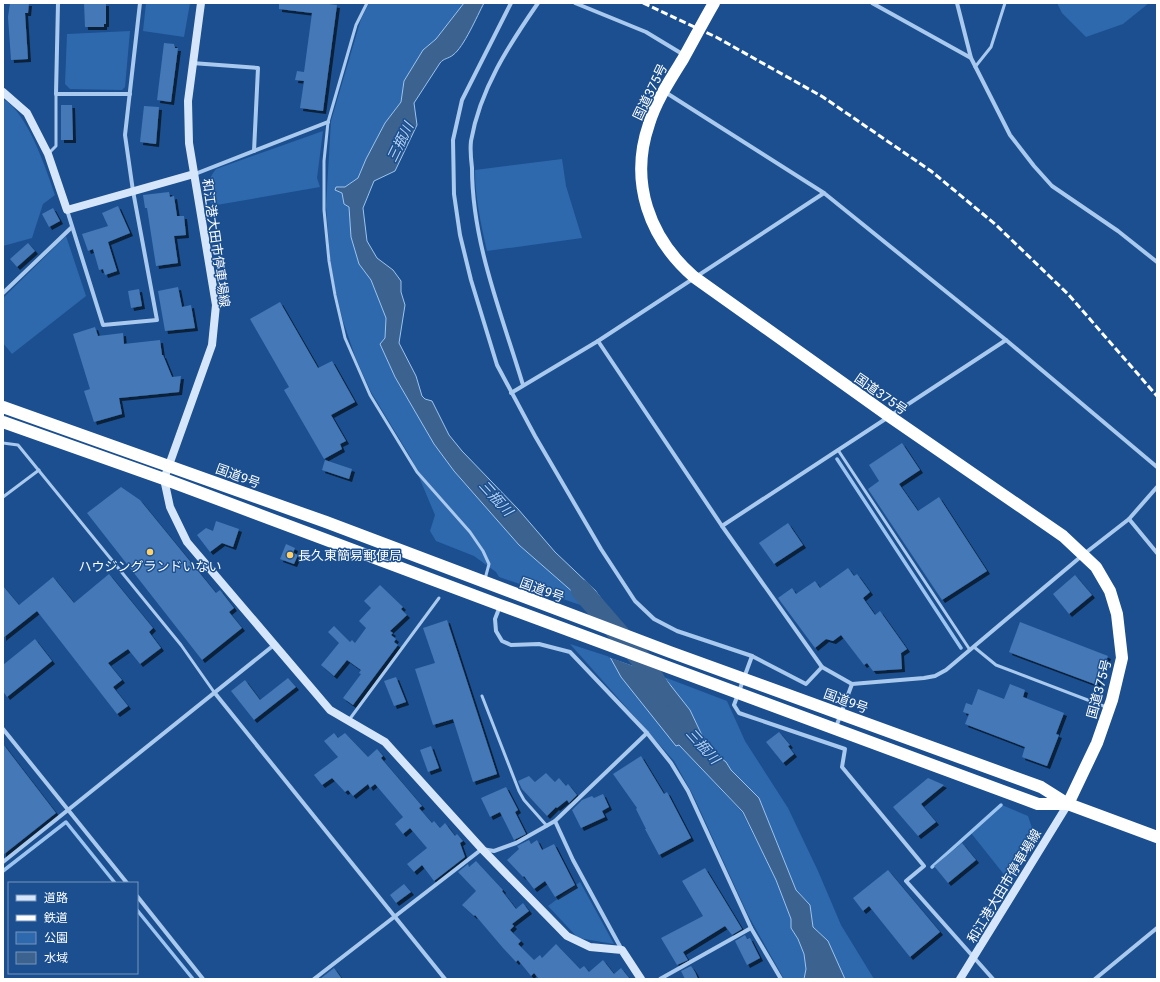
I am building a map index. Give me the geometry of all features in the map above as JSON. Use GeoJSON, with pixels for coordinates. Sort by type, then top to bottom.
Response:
{"type":"FeatureCollection","features":[{"type":"Feature","properties":{"kind":"highway","name":"国道375号"},"geometry":{"type":"LineString","coordinates":[[714,3],[664,91],[649,124],[640,176],[649,216],[677,262],[694,277],[889,416],[1063,536],[1084,554],[1096,567],[1110,591],[1117,614],[1122,658],[1109,708],[1097,744],[1068,804]]}},
{"type":"Feature","properties":{"kind":"highway","name":"国道9号"},"geometry":{"type":"LineString","coordinates":[[3,407],[412,554],[484,583],[743,679],[1041,786],[1068,804],[1157,837]]}},
{"type":"Feature","properties":{"kind":"highway","name":"国道9号"},"geometry":{"type":"LineString","coordinates":[[3,422],[164,479],[701,680],[1038,804],[1068,804]]}},
{"type":"Feature","properties":{"kind":"street"},"geometry":{"type":"LineString","coordinates":[[58,3],[56,94],[130,94]]}},
{"type":"Feature","properties":{"kind":"street"},"geometry":{"type":"LineString","coordinates":[[3,92],[27,113],[48,154],[103,325],[157,320],[133,191],[125,135],[140,3]]}},
{"type":"Feature","properties":{"kind":"street","name":"和江港大田市停車場線"},"geometry":{"type":"LineString","coordinates":[[164,479],[194,400],[212,344],[216,305],[188,143],[188,101],[201,3]]}},
{"type":"Feature","properties":{"kind":"street"},"geometry":{"type":"LineString","coordinates":[[510,3],[462,100],[453,140],[454,194],[460,235],[488,337],[498,365],[511,393],[601,549],[635,601],[654,619],[677,631],[752,656],[806,684],[822,667]]}},
{"type":"Feature","properties":{"kind":"street"},"geometry":{"type":"LineString","coordinates":[[523,385],[482,250],[472,192],[471,142],[484,98],[503,54],[538,3]]}},
{"type":"Feature","properties":{"kind":"street"},"geometry":{"type":"LineString","coordinates":[[575,3],[646,32],[685,55]]}},
{"type":"Feature","properties":{"kind":"street"},"geometry":{"type":"LineString","coordinates":[[872,3],[971,58]]}},
{"type":"Feature","properties":{"kind":"street"},"geometry":{"type":"LineString","coordinates":[[957,3],[971,58],[1010,135],[1052,186],[1118,230],[1157,262]]}},
{"type":"Feature","properties":{"kind":"street"},"geometry":{"type":"LineString","coordinates":[[192,63],[258,68],[254,151]]}},
{"type":"Feature","properties":{"kind":"street"},"geometry":{"type":"LineString","coordinates":[[664,91],[824,193],[1006,340],[1157,467]]}},
{"type":"Feature","properties":{"kind":"street"},"geometry":{"type":"LineString","coordinates":[[67,210],[194,174],[328,122]]}},
{"type":"Feature","properties":{"kind":"street"},"geometry":{"type":"LineString","coordinates":[[511,393],[598,341],[824,193]]}},
{"type":"Feature","properties":{"kind":"street"},"geometry":{"type":"LineString","coordinates":[[3,293],[72,226]]}},
{"type":"Feature","properties":{"kind":"street"},"geometry":{"type":"LineString","coordinates":[[722,526],[1006,340]]}},
{"type":"Feature","properties":{"kind":"street"},"geometry":{"type":"LineString","coordinates":[[598,341],[722,526],[822,667],[852,684],[935,676],[946,670],[1084,554],[1129,519],[1157,487]]}},
{"type":"Feature","properties":{"kind":"street"},"geometry":{"type":"LineString","coordinates":[[164,479],[170,507],[187,542],[330,710],[385,742],[482,849],[567,936],[590,947],[622,950]]}},
{"type":"Feature","properties":{"kind":"street"},"geometry":{"type":"LineString","coordinates":[[1129,519],[1157,554]]}},
{"type":"Feature","properties":{"kind":"street"},"geometry":{"type":"LineString","coordinates":[[500,605],[495,619],[496,631],[502,641],[511,645],[539,644],[570,652],[671,762],[688,791],[751,928],[781,979]]}},
{"type":"Feature","properties":{"kind":"street"},"geometry":{"type":"LineString","coordinates":[[3,862],[274,645]]}},
{"type":"Feature","properties":{"kind":"street"},"geometry":{"type":"LineString","coordinates":[[752,656],[734,705],[740,713],[845,749],[842,767],[924,866],[906,882],[993,979]]}},
{"type":"Feature","properties":{"kind":"street"},"geometry":{"type":"LineString","coordinates":[[835,729],[852,684]]}},
{"type":"Feature","properties":{"kind":"street"},"geometry":{"type":"LineString","coordinates":[[214,692],[445,979]]}},
{"type":"Feature","properties":{"kind":"street"},"geometry":{"type":"LineString","coordinates":[[3,729],[126,882]]}},
{"type":"Feature","properties":{"kind":"street"},"geometry":{"type":"LineString","coordinates":[[314,979],[482,849],[494,851],[516,843],[555,821],[646,733]]}},
{"type":"Feature","properties":{"kind":"street","name":"和江港大田市停車場線"},"geometry":{"type":"LineString","coordinates":[[960,979],[1068,804]]}},
{"type":"Feature","properties":{"kind":"street"},"geometry":{"type":"LineString","coordinates":[[555,821],[573,860],[622,950],[641,979]]}},
{"type":"Feature","properties":{"kind":"street"},"geometry":{"type":"LineString","coordinates":[[138,897],[203,979]]}},
{"type":"Feature","properties":{"kind":"street"},"geometry":{"type":"LineString","coordinates":[[660,979],[751,928]]}},
{"type":"Feature","properties":{"kind":"street"},"geometry":{"type":"LineString","coordinates":[[1095,979],[1157,928]]}},
{"type":"Feature","properties":{"kind":"lane"},"geometry":{"type":"LineString","coordinates":[[367,3],[356,25],[328,122],[324,161],[324,210],[329,260],[345,338],[370,395],[417,472],[470,532],[483,551],[489,564],[484,583]]}},
{"type":"Feature","properties":{"kind":"lane"},"geometry":{"type":"LineString","coordinates":[[975,67],[991,47],[1005,3]]}},
{"type":"Feature","properties":{"kind":"lane"},"geometry":{"type":"LineString","coordinates":[[48,154],[56,146],[56,94]]}},
{"type":"Feature","properties":{"kind":"lane"},"geometry":{"type":"LineString","coordinates":[[3,443],[18,445],[180,645],[214,692]]}},
{"type":"Feature","properties":{"kind":"lane"},"geometry":{"type":"LineString","coordinates":[[838,450],[970,650]]}},
{"type":"Feature","properties":{"kind":"lane"},"geometry":{"type":"LineString","coordinates":[[3,497],[38,470]]}},
{"type":"Feature","properties":{"kind":"lane"},"geometry":{"type":"LineString","coordinates":[[348,720],[439,598]]}},
{"type":"Feature","properties":{"kind":"lane"},"geometry":{"type":"LineString","coordinates":[[974,647],[996,665],[1109,708]]}},
{"type":"Feature","properties":{"kind":"lane"},"geometry":{"type":"LineString","coordinates":[[482,696],[508,768],[519,791],[524,800],[547,826]]}},
{"type":"Feature","properties":{"kind":"green space"},"geometry":{"type":"Polygon","coordinates":[[[146,3],[190,3],[184,37],[143,31],[146,3]]]}},
{"type":"Feature","properties":{"kind":"green space"},"geometry":{"type":"Polygon","coordinates":[[[369,3],[464,3],[436,39],[423,50],[404,81],[401,102],[385,123],[358,178],[345,187],[342,193],[344,204],[349,207],[351,237],[359,264],[371,280],[386,318],[385,338],[380,344],[395,377],[434,444],[454,471],[519,545],[589,608],[499,577],[496,572],[474,556],[436,541],[430,531],[435,515],[411,458],[371,392],[356,359],[343,321],[335,289],[330,258],[326,206],[331,121],[361,19],[369,3]]]}},
{"type":"Feature","properties":{"kind":"green space"},"geometry":{"type":"Polygon","coordinates":[[[1057,3],[1149,3],[1123,24],[1086,37],[1062,13],[1057,3]]]}},
{"type":"Feature","properties":{"kind":"green space"},"geometry":{"type":"Polygon","coordinates":[[[130,31],[125,87],[122,90],[70,89],[65,84],[67,34],[130,31]]]}},
{"type":"Feature","properties":{"kind":"green space"},"geometry":{"type":"Polygon","coordinates":[[[3,99],[12,106],[28,129],[35,142],[55,195],[43,204],[32,238],[3,246],[3,99]]]}},
{"type":"Feature","properties":{"kind":"green space"},"geometry":{"type":"Polygon","coordinates":[[[323,131],[317,178],[320,187],[211,206],[208,186],[210,178],[216,169],[323,131]]]}},
{"type":"Feature","properties":{"kind":"green space"},"geometry":{"type":"Polygon","coordinates":[[[562,159],[566,186],[582,238],[487,251],[477,201],[475,170],[562,159]]]}},
{"type":"Feature","properties":{"kind":"green space"},"geometry":{"type":"Polygon","coordinates":[[[66,236],[86,296],[12,354],[3,343],[3,298],[66,236]]]}},
{"type":"Feature","properties":{"kind":"green space"},"geometry":{"type":"Polygon","coordinates":[[[570,644],[610,657],[621,677],[679,744],[742,812],[776,880],[791,919],[791,928],[798,939],[804,954],[806,969],[804,979],[784,979],[748,915],[693,795],[674,761],[570,644]]]}},
{"type":"Feature","properties":{"kind":"green space"},"geometry":{"type":"Polygon","coordinates":[[[664,677],[727,701],[745,741],[788,808],[818,871],[841,925],[874,979],[845,979],[828,941],[813,927],[810,905],[796,890],[759,798],[731,770],[726,762],[708,748],[690,710],[664,677]]]}},
{"type":"Feature","properties":{"kind":"green space"},"geometry":{"type":"Polygon","coordinates":[[[1002,805],[1028,816],[1034,834],[1006,877],[971,833],[1002,805]]]}},
{"type":"Feature","properties":{"kind":"green space"},"geometry":{"type":"Polygon","coordinates":[[[580,882],[614,944],[578,938],[548,906],[580,882]]]}},
{"type":"Feature","properties":{"kind":"water"},"geometry":{"type":"Polygon","coordinates":[[[464,3],[484,3],[462,45],[453,55],[440,63],[414,103],[417,125],[395,171],[374,181],[363,208],[367,241],[377,258],[393,270],[401,281],[401,292],[405,305],[399,343],[416,376],[422,396],[425,399],[432,401],[449,435],[462,451],[518,509],[555,552],[595,590],[615,618],[589,608],[519,545],[454,471],[434,444],[395,377],[380,344],[385,338],[386,318],[371,280],[359,264],[351,237],[349,207],[344,204],[342,193],[335,190],[336,187],[345,187],[358,178],[385,123],[401,102],[404,81],[423,50],[436,39],[464,3]]]}},
{"type":"Feature","properties":{"kind":"water"},"geometry":{"type":"Polygon","coordinates":[[[610,657],[664,677],[690,710],[708,748],[726,762],[731,770],[759,798],[796,890],[810,905],[813,927],[828,941],[845,979],[804,979],[806,969],[804,954],[798,939],[791,928],[791,919],[776,880],[743,812],[679,745],[676,746],[621,677],[610,657]]]}},
{"type":"Feature","properties":{"kind":"pier"},"geometry":{"type":"Polygon","coordinates":[[[611,656],[664,675],[667,678],[608,657],[611,656]]]}},
{"type":"Feature","properties":{"kind":"building"},"geometry":{"type":"Polygon","coordinates":[[[10,3],[29,3],[28,13],[25,13],[28,59],[11,60],[8,17],[10,3]]]}},
{"type":"Feature","properties":{"kind":"building"},"geometry":{"type":"Polygon","coordinates":[[[84,3],[106,3],[106,24],[104,24],[104,27],[85,27],[84,3]]]}},
{"type":"Feature","properties":{"kind":"building"},"geometry":{"type":"Polygon","coordinates":[[[279,3],[321,3],[337,5],[323,111],[300,108],[304,81],[295,80],[297,71],[304,72],[312,13],[279,9],[279,3]]]}},
{"type":"Feature","properties":{"kind":"building"},"geometry":{"type":"Polygon","coordinates":[[[164,43],[174,44],[175,48],[178,48],[171,102],[157,100],[164,43]]]}},
{"type":"Feature","properties":{"kind":"building"},"geometry":{"type":"Polygon","coordinates":[[[61,105],[72,105],[73,140],[61,140],[61,105]]]}},
{"type":"Feature","properties":{"kind":"building"},"geometry":{"type":"Polygon","coordinates":[[[144,106],[159,107],[156,144],[140,142],[144,106]]]}},
{"type":"Feature","properties":{"kind":"building"},"geometry":{"type":"Polygon","coordinates":[[[169,192],[170,197],[174,196],[177,216],[184,216],[186,235],[174,236],[178,263],[156,266],[147,208],[145,208],[143,195],[169,192]]]}},
{"type":"Feature","properties":{"kind":"building"},"geometry":{"type":"Polygon","coordinates":[[[118,206],[130,233],[108,242],[117,271],[105,275],[103,269],[99,270],[93,249],[88,251],[82,234],[108,226],[102,213],[118,206]]]}},
{"type":"Feature","properties":{"kind":"building"},"geometry":{"type":"Polygon","coordinates":[[[53,208],[60,221],[49,227],[42,214],[53,208]]]}},
{"type":"Feature","properties":{"kind":"building"},"geometry":{"type":"Polygon","coordinates":[[[28,243],[35,251],[17,267],[10,259],[28,243]]]}},
{"type":"Feature","properties":{"kind":"building"},"geometry":{"type":"Polygon","coordinates":[[[178,287],[182,307],[191,305],[195,328],[165,331],[158,291],[178,287]]]}},
{"type":"Feature","properties":{"kind":"building"},"geometry":{"type":"Polygon","coordinates":[[[139,289],[142,306],[131,308],[128,291],[139,289]]]}},
{"type":"Feature","properties":{"kind":"building"},"geometry":{"type":"Polygon","coordinates":[[[280,302],[318,368],[332,361],[355,402],[331,415],[346,441],[340,444],[342,449],[324,459],[284,390],[289,387],[250,319],[280,302]]]}},
{"type":"Feature","properties":{"kind":"building"},"geometry":{"type":"Polygon","coordinates":[[[95,327],[98,336],[123,333],[124,344],[160,340],[162,355],[172,377],[181,376],[179,392],[119,398],[122,414],[94,422],[84,391],[90,389],[73,334],[95,327]]]}},
{"type":"Feature","properties":{"kind":"building"},"geometry":{"type":"Polygon","coordinates":[[[902,443],[920,470],[899,484],[918,511],[939,497],[987,571],[942,600],[868,489],[879,481],[869,465],[902,443]]]}},
{"type":"Feature","properties":{"kind":"building"},"geometry":{"type":"Polygon","coordinates":[[[325,460],[352,469],[349,479],[322,470],[325,460]]]}},
{"type":"Feature","properties":{"kind":"building","name":"ハウジングランドいない"},"geometry":{"type":"Polygon","coordinates":[[[121,487],[140,500],[216,593],[220,590],[234,608],[229,612],[242,628],[202,660],[87,513],[121,487]]]}},
{"type":"Feature","properties":{"kind":"building"},"geometry":{"type":"Polygon","coordinates":[[[216,521],[239,529],[233,547],[222,543],[210,552],[197,535],[206,528],[213,531],[216,521]]]}},
{"type":"Feature","properties":{"kind":"building"},"geometry":{"type":"Polygon","coordinates":[[[788,523],[803,545],[774,564],[759,543],[788,523]]]}},
{"type":"Feature","properties":{"kind":"building"},"geometry":{"type":"Polygon","coordinates":[[[286,544],[295,548],[293,553],[298,555],[294,564],[280,559],[286,544]]]}},
{"type":"Feature","properties":{"kind":"building"},"geometry":{"type":"Polygon","coordinates":[[[848,568],[854,576],[857,574],[870,592],[863,598],[875,615],[880,611],[907,649],[901,653],[902,669],[873,671],[867,663],[864,665],[841,635],[833,641],[826,639],[815,648],[778,598],[792,588],[796,594],[815,581],[820,588],[848,568]]]}},
{"type":"Feature","properties":{"kind":"building"},"geometry":{"type":"Polygon","coordinates":[[[109,574],[153,628],[149,632],[161,648],[140,664],[128,649],[108,663],[122,680],[113,687],[128,706],[117,714],[37,611],[3,638],[3,586],[19,605],[53,577],[74,603],[109,574]]]}},
{"type":"Feature","properties":{"kind":"building"},"geometry":{"type":"Polygon","coordinates":[[[1075,575],[1092,595],[1069,614],[1053,594],[1075,575]]]}},
{"type":"Feature","properties":{"kind":"building"},"geometry":{"type":"Polygon","coordinates":[[[380,585],[403,607],[401,609],[407,615],[390,631],[393,633],[391,635],[396,639],[394,642],[398,645],[353,705],[343,698],[361,674],[359,673],[361,670],[347,660],[334,676],[321,665],[339,643],[328,632],[334,626],[350,642],[352,640],[355,643],[366,628],[359,621],[371,608],[364,601],[380,585]]]}},
{"type":"Feature","properties":{"kind":"building"},"geometry":{"type":"Polygon","coordinates":[[[447,620],[497,774],[473,782],[453,719],[433,725],[415,669],[435,663],[423,628],[447,620]]]}},
{"type":"Feature","properties":{"kind":"building"},"geometry":{"type":"Polygon","coordinates":[[[1020,622],[1108,656],[1097,685],[1009,652],[1020,622]]]}},
{"type":"Feature","properties":{"kind":"building"},"geometry":{"type":"Polygon","coordinates":[[[35,639],[52,661],[7,697],[3,691],[3,665],[35,639]]]}},
{"type":"Feature","properties":{"kind":"building"},"geometry":{"type":"Polygon","coordinates":[[[396,677],[406,702],[394,706],[384,681],[396,677]]]}},
{"type":"Feature","properties":{"kind":"building"},"geometry":{"type":"Polygon","coordinates":[[[288,678],[296,687],[254,720],[231,691],[245,680],[260,700],[288,678]]]}},
{"type":"Feature","properties":{"kind":"building"},"geometry":{"type":"Polygon","coordinates":[[[1010,684],[1025,690],[1023,697],[1064,713],[1056,734],[1059,735],[1047,766],[1022,757],[1025,747],[965,724],[969,714],[963,712],[966,703],[972,705],[978,689],[1004,699],[1010,684]]]}},
{"type":"Feature","properties":{"kind":"building"},"geometry":{"type":"Polygon","coordinates":[[[779,732],[790,745],[788,746],[794,754],[783,763],[766,742],[779,732]]]}},
{"type":"Feature","properties":{"kind":"building"},"geometry":{"type":"Polygon","coordinates":[[[334,733],[338,738],[345,733],[368,757],[377,749],[383,756],[381,758],[422,806],[419,808],[432,823],[434,821],[440,828],[445,823],[455,836],[457,834],[463,841],[460,843],[465,857],[434,881],[422,865],[414,872],[407,864],[427,848],[410,828],[403,834],[395,824],[403,817],[375,784],[370,788],[368,784],[353,796],[348,790],[345,792],[332,778],[322,785],[314,775],[338,757],[324,741],[334,733]]]}},
{"type":"Feature","properties":{"kind":"building"},"geometry":{"type":"Polygon","coordinates":[[[3,744],[56,813],[3,855],[3,744]]]}},
{"type":"Feature","properties":{"kind":"building"},"geometry":{"type":"Polygon","coordinates":[[[431,746],[439,768],[428,772],[420,750],[431,746]]]}},
{"type":"Feature","properties":{"kind":"building"},"geometry":{"type":"Polygon","coordinates":[[[641,756],[664,794],[667,792],[691,838],[659,855],[645,829],[636,809],[637,808],[613,774],[641,756]]]}},
{"type":"Feature","properties":{"kind":"building"},"geometry":{"type":"Polygon","coordinates":[[[546,773],[555,782],[559,778],[566,786],[568,784],[577,795],[569,803],[567,800],[557,808],[556,807],[547,816],[522,789],[518,781],[529,776],[535,782],[546,773]]]}},
{"type":"Feature","properties":{"kind":"building"},"geometry":{"type":"Polygon","coordinates":[[[928,778],[944,785],[921,804],[936,822],[918,836],[893,807],[928,778]]]}},
{"type":"Feature","properties":{"kind":"building"},"geometry":{"type":"Polygon","coordinates":[[[506,787],[518,810],[515,812],[526,834],[514,840],[500,812],[490,817],[481,798],[506,787]]]}},
{"type":"Feature","properties":{"kind":"building"},"geometry":{"type":"Polygon","coordinates":[[[603,794],[609,807],[602,811],[605,817],[581,828],[572,810],[582,800],[592,796],[594,798],[603,794]]]}},
{"type":"Feature","properties":{"kind":"building"},"geometry":{"type":"Polygon","coordinates":[[[529,840],[531,844],[537,840],[542,850],[554,844],[575,885],[555,897],[545,881],[534,889],[524,876],[523,877],[507,860],[519,849],[517,846],[529,840]]]}},
{"type":"Feature","properties":{"kind":"building"},"geometry":{"type":"Polygon","coordinates":[[[962,843],[976,860],[948,883],[934,866],[962,843]]]}},
{"type":"Feature","properties":{"kind":"building"},"geometry":{"type":"Polygon","coordinates":[[[476,861],[503,890],[502,891],[516,909],[523,903],[529,911],[512,924],[514,926],[510,930],[521,941],[518,944],[534,960],[540,955],[542,958],[556,944],[580,969],[584,966],[589,972],[603,960],[614,974],[621,968],[630,979],[539,979],[534,973],[531,976],[518,960],[516,962],[503,948],[475,915],[474,916],[462,905],[476,891],[458,872],[468,864],[469,867],[476,861]]]}},
{"type":"Feature","properties":{"kind":"building"},"geometry":{"type":"Polygon","coordinates":[[[705,868],[742,929],[732,935],[725,926],[683,952],[688,960],[677,965],[661,938],[703,916],[682,881],[705,868]]]}},
{"type":"Feature","properties":{"kind":"building"},"geometry":{"type":"Polygon","coordinates":[[[888,870],[940,932],[910,957],[869,906],[863,911],[853,898],[888,870]]]}},
{"type":"Feature","properties":{"kind":"building"},"geometry":{"type":"Polygon","coordinates":[[[404,884],[411,892],[396,903],[390,895],[404,884]]]}},
{"type":"Feature","properties":{"kind":"building"},"geometry":{"type":"Polygon","coordinates":[[[745,935],[747,939],[750,938],[760,958],[747,965],[735,941],[745,935]]]}},
{"type":"Feature","properties":{"kind":"building"},"geometry":{"type":"Polygon","coordinates":[[[691,966],[698,979],[685,979],[681,971],[691,966]]]}},
{"type":"Feature","properties":{"kind":"building"},"geometry":{"type":"Polygon","coordinates":[[[334,968],[342,979],[320,979],[334,968]]]}},
{"type":"Feature","properties":{"kind":"waterway"},"geometry":{"type":"LineString","coordinates":[[837,459],[961,648]]}},
{"type":"Feature","properties":{"kind":"waterway","name":"三瓶川"},"geometry":{"type":"LineString","coordinates":[[581,590],[645,664],[664,696]]}},
{"type":"Feature","properties":{"kind":"waterway"},"geometry":{"type":"LineString","coordinates":[[932,867],[1001,805]]}},
{"type":"Feature","properties":{"kind":"waterway"},"geometry":{"type":"LineString","coordinates":[[3,871],[66,822],[114,882]]}},
{"type":"Feature","properties":{"kind":"waterway"},"geometry":{"type":"LineString","coordinates":[[138,911],[193,979]]}},
{"type":"Feature","properties":{"kind":"railway"},"geometry":{"type":"LineString","coordinates":[[643,3],[716,37],[823,97],[931,171],[995,224],[1068,294],[1157,396]]}},
{"type":"Feature","properties":{"kind":"place","name":"ハウジングランドいない"},"geometry":{"type":"Point","coordinates":[150,552]}},
{"type":"Feature","properties":{"kind":"place","name":"長久東簡易郵便局"},"geometry":{"type":"Point","coordinates":[290,555]}}]}
